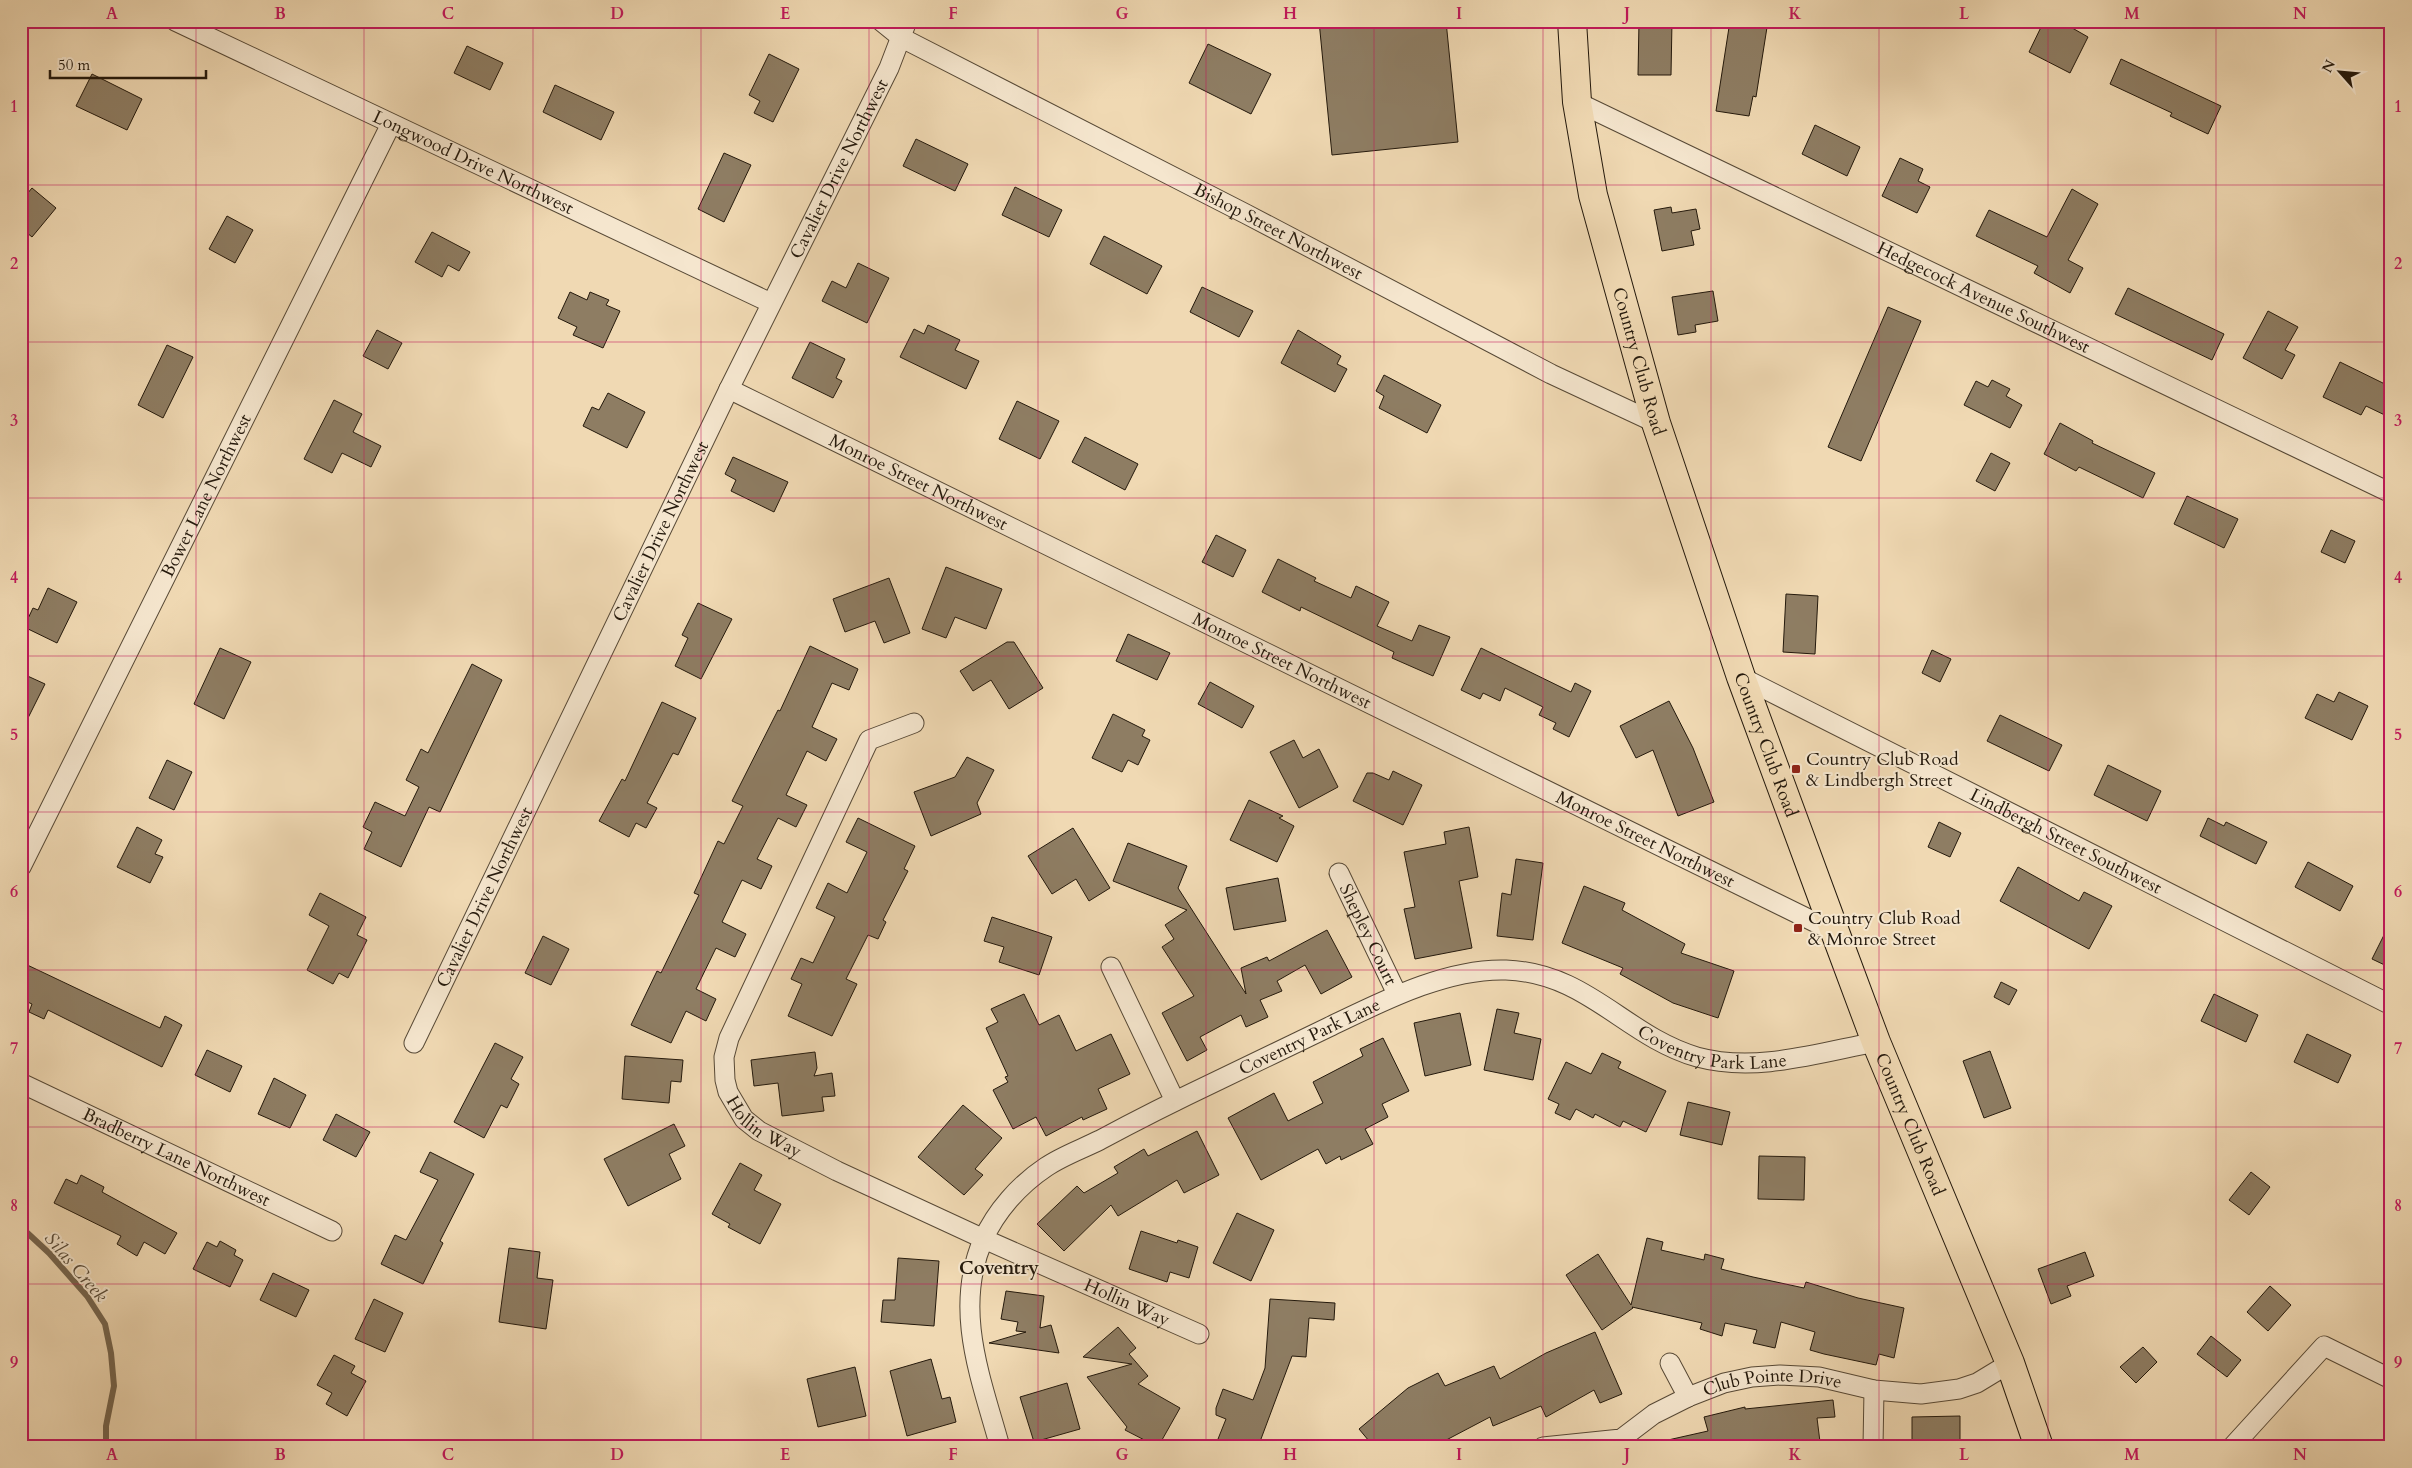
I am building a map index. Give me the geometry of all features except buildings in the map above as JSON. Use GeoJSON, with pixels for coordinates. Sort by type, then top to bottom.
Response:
{"type":"FeatureCollection","features":[{"type":"Feature","properties":{"kind":"main road","name":"Country Club Road"},"geometry":{"type":"LineString","coordinates":[[1572,21],[1576,102],[1593,196],[1656,423],[1741,677],[1876,1042],[2010,1363],[2039,1447]]}},
{"type":"Feature","properties":{"kind":"street","name":"Longwood Drive Northwest"},"geometry":{"type":"LineString","coordinates":[[175,21],[771,303]]}},
{"type":"Feature","properties":{"kind":"street","name":"Bishop Street Northwest"},"geometry":{"type":"LineString","coordinates":[[881,21],[905,30],[1246,214],[1551,374],[1656,423]]}},
{"type":"Feature","properties":{"kind":"street","name":"Cavalier Drive Northwest"},"geometry":{"type":"LineString","coordinates":[[414,1043],[729,389],[905,30]]}},
{"type":"Feature","properties":{"kind":"street","name":"Hedgecock Avenue Southwest"},"geometry":{"type":"LineString","coordinates":[[1576,102],[2391,493]]}},
{"type":"Feature","properties":{"kind":"street","name":"Bower Lane Northwest"},"geometry":{"type":"LineString","coordinates":[[21,867],[391,124]]}},
{"type":"Feature","properties":{"kind":"street","name":"Monroe Street Northwest"},"geometry":{"type":"LineString","coordinates":[[729,389],[1835,932]]}},
{"type":"Feature","properties":{"kind":"street","name":"Lindbergh Street Southwest"},"geometry":{"type":"LineString","coordinates":[[1741,677],[2391,1005]]}},
{"type":"Feature","properties":{"kind":"street","name":"Hollin Way"},"geometry":{"type":"LineString","coordinates":[[914,724],[869,740],[729,1038],[724,1057],[725,1080],[733,1104],[744,1119],[759,1131],[837,1171],[984,1239],[1199,1334]]}},
{"type":"Feature","properties":{"kind":"street","name":"Shepley Court"},"geometry":{"type":"LineString","coordinates":[[1339,873],[1397,994]]}},
{"type":"Feature","properties":{"kind":"street"},"geometry":{"type":"LineString","coordinates":[[1111,967],[1175,1101]]}},
{"type":"Feature","properties":{"kind":"street","name":"Coventry Park Lane"},"geometry":{"type":"LineString","coordinates":[[1000,1447],[973,1352],[969,1323],[969,1296],[973,1270],[984,1239],[1004,1206],[1024,1184],[1047,1167],[1175,1101],[1397,994],[1477,972],[1505,970],[1534,973],[1562,981],[1587,994],[1659,1042],[1695,1056],[1723,1062],[1752,1064],[1876,1042]]}},
{"type":"Feature","properties":{"kind":"street","name":"Bradberry Lane Northwest"},"geometry":{"type":"LineString","coordinates":[[21,1083],[332,1230]]}},
{"type":"Feature","properties":{"kind":"street"},"geometry":{"type":"LineString","coordinates":[[2232,1447],[2324,1346],[2391,1379]]}},
{"type":"Feature","properties":{"kind":"street"},"geometry":{"type":"LineString","coordinates":[[1670,1363],[1688,1396]]}},
{"type":"Feature","properties":{"kind":"street","name":"Club Pointe Drive"},"geometry":{"type":"LineString","coordinates":[[1543,1447],[1622,1443],[1654,1414],[1688,1396],[1724,1383],[1752,1377],[1780,1375],[1818,1377],[1874,1390],[1921,1394],[1959,1389],[1977,1383],[2010,1363]]}},
{"type":"Feature","properties":{"kind":"street"},"geometry":{"type":"LineString","coordinates":[[1873,1447],[1874,1390]]}},
{"type":"Feature","properties":{"kind":"waterway","name":"Silas Creek"},"geometry":{"type":"LineString","coordinates":[[21,1227],[49,1253],[87,1296],[105,1324],[111,1353],[114,1386],[106,1426],[106,1447]]}},
{"type":"Feature","properties":{"kind":"place","name":"Country Club Road & Lindbergh Street"},"geometry":{"type":"Point","coordinates":[1796,769]}},
{"type":"Feature","properties":{"kind":"place","name":"Country Club Road & Monroe Street"},"geometry":{"type":"Point","coordinates":[1798,928]}},
{"type":"Feature","properties":{"kind":"district","name":"Coventry"},"geometry":{"type":"Point","coordinates":[999,1268]}}]}
